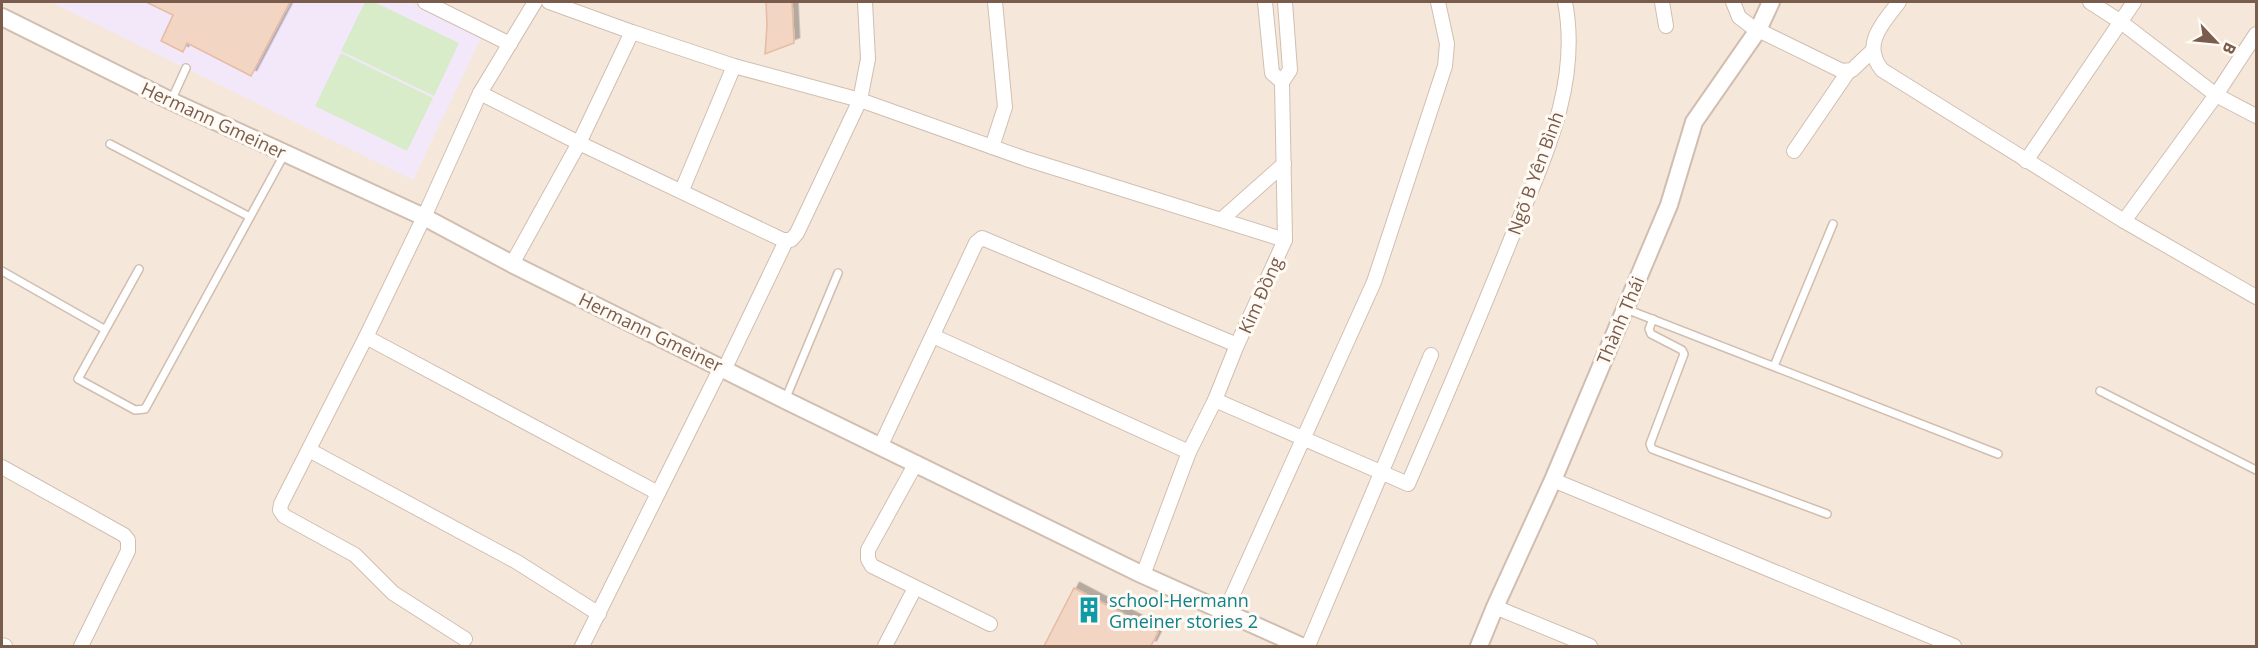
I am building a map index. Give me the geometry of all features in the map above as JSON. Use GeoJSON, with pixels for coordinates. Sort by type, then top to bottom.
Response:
{"type":"FeatureCollection","features":[{"type":"Feature","properties":{"kind":"street"},"geometry":{"type":"LineString","coordinates":[[425,2],[510,44]]}},
{"type":"Feature","properties":{"kind":"street"},"geometry":{"type":"LineString","coordinates":[[465,639],[393,593],[355,555],[284,516],[280,510],[424,217],[480,93],[535,2]]}},
{"type":"Feature","properties":{"kind":"street"},"geometry":{"type":"LineString","coordinates":[[549,2],[734,66],[860,100],[992,147],[1286,240]]}},
{"type":"Feature","properties":{"kind":"street"},"geometry":{"type":"LineString","coordinates":[[582,646],[786,241],[797,233],[860,100],[868,59],[865,2]]}},
{"type":"Feature","properties":{"kind":"street"},"geometry":{"type":"LineString","coordinates":[[992,147],[1005,107],[995,2]]}},
{"type":"Feature","properties":{"kind":"street","name":"Kim Đồng"},"geometry":{"type":"LineString","coordinates":[[1143,575],[1189,452],[1215,400],[1286,240],[1282,82],[1272,73],[1265,2]]}},
{"type":"Feature","properties":{"kind":"street"},"geometry":{"type":"LineString","coordinates":[[1282,82],[1290,70],[1285,2]]}},
{"type":"Feature","properties":{"kind":"street"},"geometry":{"type":"LineString","coordinates":[[1225,612],[1374,282],[1445,66],[1447,44],[1438,2]]}},
{"type":"Feature","properties":{"kind":"street","name":"Ngõ B Yên Bình"},"geometry":{"type":"LineString","coordinates":[[1382,474],[1408,484],[1471,339],[1547,151],[1568,78],[1570,25],[1565,2]]}},
{"type":"Feature","properties":{"kind":"street"},"geometry":{"type":"LineString","coordinates":[[1662,2],[1666,26]]}},
{"type":"Feature","properties":{"kind":"street"},"geometry":{"type":"LineString","coordinates":[[1733,2],[1739,17],[1745,23],[1848,72]]}},
{"type":"Feature","properties":{"kind":"street","name":"Thành Thái"},"geometry":{"type":"LineString","coordinates":[[1479,646],[1553,480],[1669,205],[1694,122],[1758,30],[1771,2]]}},
{"type":"Feature","properties":{"kind":"street"},"geometry":{"type":"LineString","coordinates":[[1794,151],[1848,72],[1872,51],[1878,30],[1899,2]]}},
{"type":"Feature","properties":{"kind":"street"},"geometry":{"type":"LineString","coordinates":[[2090,2],[2121,22],[2216,95],[2256,116]]}},
{"type":"Feature","properties":{"kind":"street"},"geometry":{"type":"LineString","coordinates":[[2026,161],[2134,2]]}},
{"type":"Feature","properties":{"kind":"street","name":"Hermann Gmeiner"},"geometry":{"type":"LineString","coordinates":[[2,17],[171,101],[424,217],[512,264],[785,400],[1143,575],[1301,646]]}},
{"type":"Feature","properties":{"kind":"street"},"geometry":{"type":"LineString","coordinates":[[512,264],[579,143],[632,32]]}},
{"type":"Feature","properties":{"kind":"street"},"geometry":{"type":"LineString","coordinates":[[2124,221],[2216,95],[2256,33]]}},
{"type":"Feature","properties":{"kind":"street"},"geometry":{"type":"LineString","coordinates":[[1872,51],[1882,70],[2124,221],[2256,297]]}},
{"type":"Feature","properties":{"kind":"street"},"geometry":{"type":"LineString","coordinates":[[682,190],[734,66]]}},
{"type":"Feature","properties":{"kind":"street"},"geometry":{"type":"LineString","coordinates":[[480,93],[579,143],[786,241]]}},
{"type":"Feature","properties":{"kind":"street"},"geometry":{"type":"LineString","coordinates":[[1222,219],[1284,164]]}},
{"type":"Feature","properties":{"kind":"street"},"geometry":{"type":"LineString","coordinates":[[881,445],[976,243],[982,238],[1238,345]]}},
{"type":"Feature","properties":{"kind":"street"},"geometry":{"type":"LineString","coordinates":[[933,336],[1189,452]]}},
{"type":"Feature","properties":{"kind":"street"},"geometry":{"type":"LineString","coordinates":[[366,337],[658,493]]}},
{"type":"Feature","properties":{"kind":"street"},"geometry":{"type":"LineString","coordinates":[[1308,646],[1431,356]]}},
{"type":"Feature","properties":{"kind":"street"},"geometry":{"type":"LineString","coordinates":[[1215,400],[1382,474]]}},
{"type":"Feature","properties":{"kind":"street"},"geometry":{"type":"LineString","coordinates":[[309,450],[517,562],[598,614]]}},
{"type":"Feature","properties":{"kind":"street"},"geometry":{"type":"LineString","coordinates":[[916,463],[868,550],[869,563],[990,624]]}},
{"type":"Feature","properties":{"kind":"street"},"geometry":{"type":"LineString","coordinates":[[2,467],[124,535],[128,540],[128,551],[81,646]]}},
{"type":"Feature","properties":{"kind":"street"},"geometry":{"type":"LineString","coordinates":[[1553,480],[1954,646]]}},
{"type":"Feature","properties":{"kind":"street"},"geometry":{"type":"LineString","coordinates":[[885,646],[915,588]]}},
{"type":"Feature","properties":{"kind":"street"},"geometry":{"type":"LineString","coordinates":[[1495,607],[1590,646]]}},
{"type":"Feature","properties":{"kind":"lane"},"geometry":{"type":"LineString","coordinates":[[171,101],[186,68]]}},
{"type":"Feature","properties":{"kind":"lane"},"geometry":{"type":"LineString","coordinates":[[110,144],[250,217]]}},
{"type":"Feature","properties":{"kind":"lane"},"geometry":{"type":"LineString","coordinates":[[139,269],[78,379],[135,410],[146,409],[285,153]]}},
{"type":"Feature","properties":{"kind":"lane"},"geometry":{"type":"LineString","coordinates":[[1774,366],[1833,224]]}},
{"type":"Feature","properties":{"kind":"lane"},"geometry":{"type":"LineString","coordinates":[[2,271],[104,329]]}},
{"type":"Feature","properties":{"kind":"lane"},"geometry":{"type":"LineString","coordinates":[[785,400],[838,273]]}},
{"type":"Feature","properties":{"kind":"lane"},"geometry":{"type":"LineString","coordinates":[[1626,309],[1998,454]]}},
{"type":"Feature","properties":{"kind":"lane"},"geometry":{"type":"LineString","coordinates":[[1653,319],[1649,329],[1651,334],[1682,350],[1684,354],[1650,444],[1652,449],[1827,514]]}},
{"type":"Feature","properties":{"kind":"lane"},"geometry":{"type":"LineString","coordinates":[[2100,391],[2256,470]]}},
{"type":"Feature","properties":{"kind":"shaded area"},"geometry":{"type":"Polygon","coordinates":[[[2,2],[2256,2],[2256,646],[2,646],[2,2]]]}},
{"type":"Feature","properties":{"kind":"shaded area"},"geometry":{"type":"Polygon","coordinates":[[[51,2],[409,2],[481,38],[413,180],[51,2]]]}},
{"type":"Feature","properties":{"kind":"green space"},"geometry":{"type":"Polygon","coordinates":[[[365,2],[374,2],[459,43],[434,96],[341,51],[365,2]]]}},
{"type":"Feature","properties":{"kind":"green space"},"geometry":{"type":"Polygon","coordinates":[[[341,53],[433,98],[407,151],[315,106],[341,53]]]}},
{"type":"Feature","properties":{"kind":"building"},"geometry":{"type":"Polygon","coordinates":[[[146,2],[290,2],[251,76],[187,43],[183,52],[161,41],[173,15],[146,2]]]}},
{"type":"Feature","properties":{"kind":"building"},"geometry":{"type":"Polygon","coordinates":[[[766,2],[792,2],[794,43],[765,54],[767,25],[766,2]]]}},
{"type":"Feature","properties":{"kind":"building","name":"school-Hermann Gmeiner stories 2"},"geometry":{"type":"Polygon","coordinates":[[[1074,588],[1158,632],[1151,646],[1044,646],[1074,588]]]}},
{"type":"Feature","properties":{"kind":"place","name":"school-Hermann Gmeiner stories 2"},"geometry":{"type":"Point","coordinates":[1089,610]}}]}
